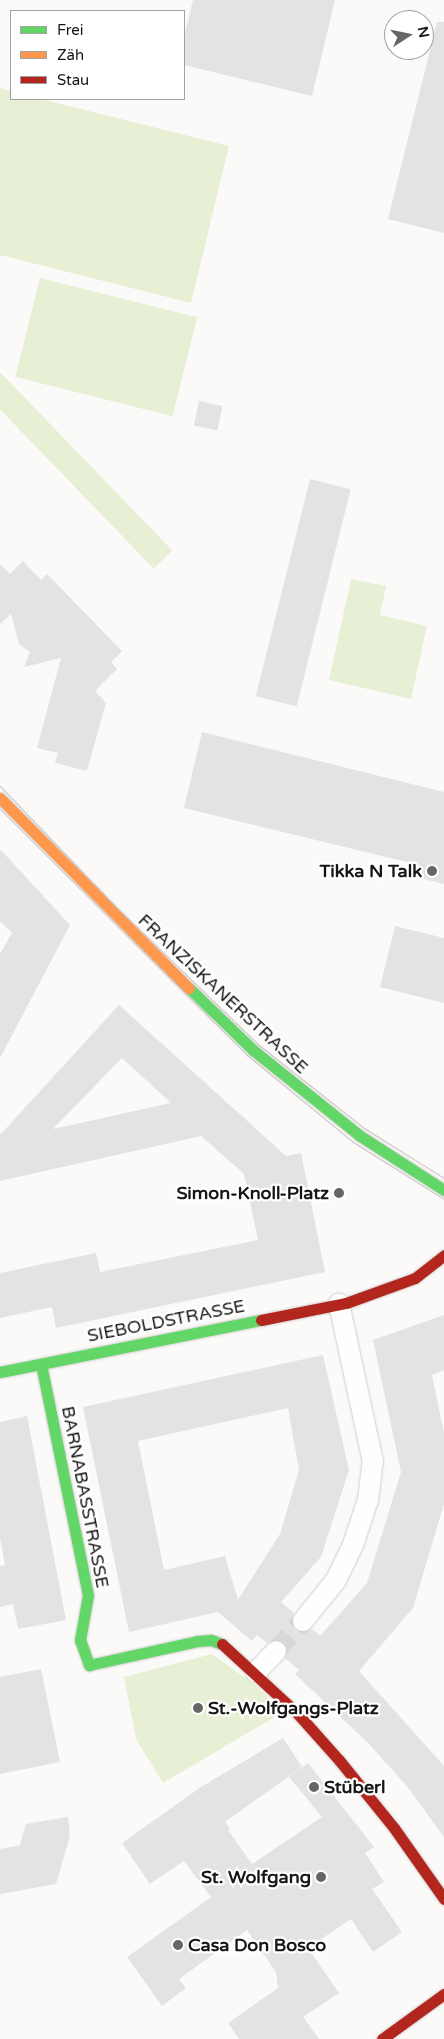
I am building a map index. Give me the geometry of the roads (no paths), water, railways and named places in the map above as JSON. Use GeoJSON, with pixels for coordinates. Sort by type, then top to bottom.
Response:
{"type":"FeatureCollection","features":[{"type":"Feature","properties":{"kind":"street","name":"FRANZISKANERSTRASSE"},"geometry":{"type":"LineString","coordinates":[[0,798],[111,912],[253,1050],[359,1135],[444,1190]]}},
{"type":"Feature","properties":{"kind":"street"},"geometry":{"type":"LineString","coordinates":[[302,1621],[336,1580],[353,1545],[368,1500],[373,1462],[339,1304],[385,1291],[414,1278],[444,1255]]}},
{"type":"Feature","properties":{"kind":"street","name":"SIEBOLDSTRASSE"},"geometry":{"type":"LineString","coordinates":[[0,1372],[339,1304]]}},
{"type":"Feature","properties":{"kind":"street","name":"BARNABASSTRASSE"},"geometry":{"type":"LineString","coordinates":[[41,1364],[88,1595],[80,1640],[89,1665],[211,1640],[225,1645],[256,1672]]}},
{"type":"Feature","properties":{"kind":"street"},"geometry":{"type":"LineString","coordinates":[[276,1651],[256,1672],[339,1760],[394,1828],[444,1899]]}},
{"type":"Feature","properties":{"kind":"street"},"geometry":{"type":"LineString","coordinates":[[382,2039],[444,1994]]}},
{"type":"Feature","properties":{"kind":"tunnel"},"geometry":{"type":"LineString","coordinates":[[276,1651],[303,1621]]}},
{"type":"Feature","properties":{"kind":"tram line"},"geometry":{"type":"LineString","coordinates":[[0,786],[114,905],[259,1045],[364,1128],[444,1178]]}},
{"type":"Feature","properties":{"kind":"tram line"},"geometry":{"type":"LineString","coordinates":[[0,809],[247,1055],[353,1142],[444,1199]]}},
{"type":"Feature","properties":{"kind":"place","name":"Tikka N Talk"},"geometry":{"type":"Point","coordinates":[432,871]}},
{"type":"Feature","properties":{"kind":"place","name":"Simon-Knoll-Platz"},"geometry":{"type":"Point","coordinates":[339,1193]}},
{"type":"Feature","properties":{"kind":"place","name":"St.-Wolfgangs-Platz"},"geometry":{"type":"Point","coordinates":[198,1708]}},
{"type":"Feature","properties":{"kind":"place","name":"Stüberl"},"geometry":{"type":"Point","coordinates":[314,1787]}},
{"type":"Feature","properties":{"kind":"place","name":"St. Wolfgang"},"geometry":{"type":"Point","coordinates":[321,1877]}},
{"type":"Feature","properties":{"kind":"place","name":"Casa Don Bosco"},"geometry":{"type":"Point","coordinates":[178,1945]}}]}
